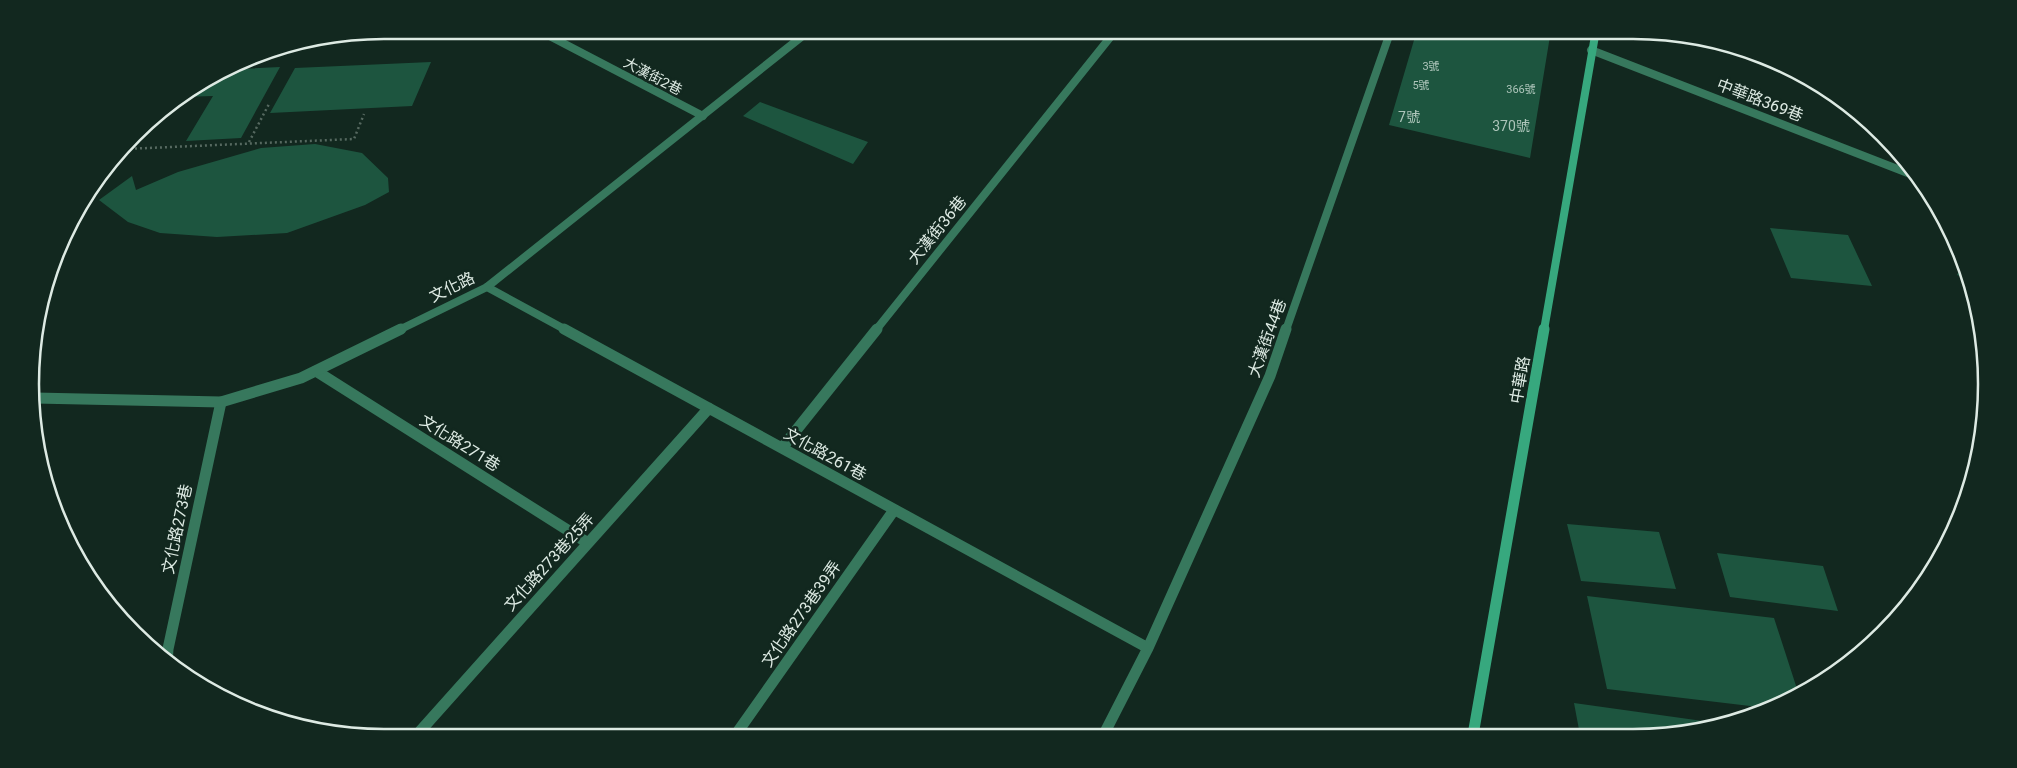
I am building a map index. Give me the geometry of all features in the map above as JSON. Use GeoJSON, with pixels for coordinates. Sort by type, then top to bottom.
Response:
{"type":"FeatureCollection","features":[{"type":"Feature","properties":{"kind":"street","name":"大漢街2巷"},"geometry":{"type":"LineString","coordinates":[[555,39],[703,116]]}},
{"type":"Feature","properties":{"kind":"street","name":"文化路"},"geometry":{"type":"LineString","coordinates":[[39,398],[221,402],[301,378],[316,371],[486,287],[799,39]]}},
{"type":"Feature","properties":{"kind":"street","name":"大漢街36巷"},"geometry":{"type":"LineString","coordinates":[[782,448],[1109,39]]}},
{"type":"Feature","properties":{"kind":"street","name":"大漢街44巷"},"geometry":{"type":"LineString","coordinates":[[1107,729],[1148,648],[1270,376],[1388,39]]}},
{"type":"Feature","properties":{"kind":"street","name":"中華路"},"geometry":{"type":"LineString","coordinates":[[1474,729],[1594,39]]}},
{"type":"Feature","properties":{"kind":"street","name":"中華路369巷"},"geometry":{"type":"LineString","coordinates":[[1591,50],[1906,172]]}},
{"type":"Feature","properties":{"kind":"street","name":"文化路261巷"},"geometry":{"type":"LineString","coordinates":[[486,287],[1148,648]]}},
{"type":"Feature","properties":{"kind":"street","name":"文化路271巷"},"geometry":{"type":"LineString","coordinates":[[316,371],[588,543]]}},
{"type":"Feature","properties":{"kind":"street","name":"文化路273巷"},"geometry":{"type":"LineString","coordinates":[[168,653],[221,402]]}},
{"type":"Feature","properties":{"kind":"street","name":"文化路273巷25弄"},"geometry":{"type":"LineString","coordinates":[[422,729],[709,408]]}},
{"type":"Feature","properties":{"kind":"street","name":"文化路273巷39弄"},"geometry":{"type":"LineString","coordinates":[[740,729],[894,510]]}},
{"type":"Feature","properties":{"kind":"path"},"geometry":{"type":"LineString","coordinates":[[249,142],[269,104]]}},
{"type":"Feature","properties":{"kind":"path"},"geometry":{"type":"LineString","coordinates":[[131,149],[249,142],[354,139],[364,114]]}},
{"type":"Feature","properties":{"kind":"building"},"geometry":{"type":"Polygon","coordinates":[[[1414,39],[1550,39],[1530,158],[1389,125],[1414,39]]]}},
{"type":"Feature","properties":{"kind":"building"},"geometry":{"type":"Polygon","coordinates":[[[431,62],[412,106],[270,113],[295,68],[431,62]]]}},
{"type":"Feature","properties":{"kind":"building"},"geometry":{"type":"Polygon","coordinates":[[[280,67],[241,138],[186,141],[213,96],[193,97],[243,69],[280,67]]]}},
{"type":"Feature","properties":{"kind":"building"},"geometry":{"type":"Polygon","coordinates":[[[760,102],[868,142],[853,164],[743,116],[760,102]]]}},
{"type":"Feature","properties":{"kind":"building"},"geometry":{"type":"Polygon","coordinates":[[[315,144],[362,153],[388,178],[389,192],[365,205],[287,233],[217,237],[160,233],[128,222],[99,200],[132,176],[136,190],[178,172],[261,148],[315,144]]]}},
{"type":"Feature","properties":{"kind":"building"},"geometry":{"type":"Polygon","coordinates":[[[1770,228],[1848,235],[1872,286],[1791,278],[1770,228]]]}},
{"type":"Feature","properties":{"kind":"building"},"geometry":{"type":"Polygon","coordinates":[[[1567,524],[1659,532],[1676,589],[1581,581],[1567,524]]]}},
{"type":"Feature","properties":{"kind":"building"},"geometry":{"type":"Polygon","coordinates":[[[1717,553],[1823,566],[1838,611],[1730,597],[1717,553]]]}},
{"type":"Feature","properties":{"kind":"building"},"geometry":{"type":"Polygon","coordinates":[[[1587,596],[1774,618],[1797,688],[1755,707],[1607,689],[1587,596]]]}},
{"type":"Feature","properties":{"kind":"building"},"geometry":{"type":"Polygon","coordinates":[[[1574,703],[1706,721],[1656,729],[1579,729],[1574,703]]]}}]}
